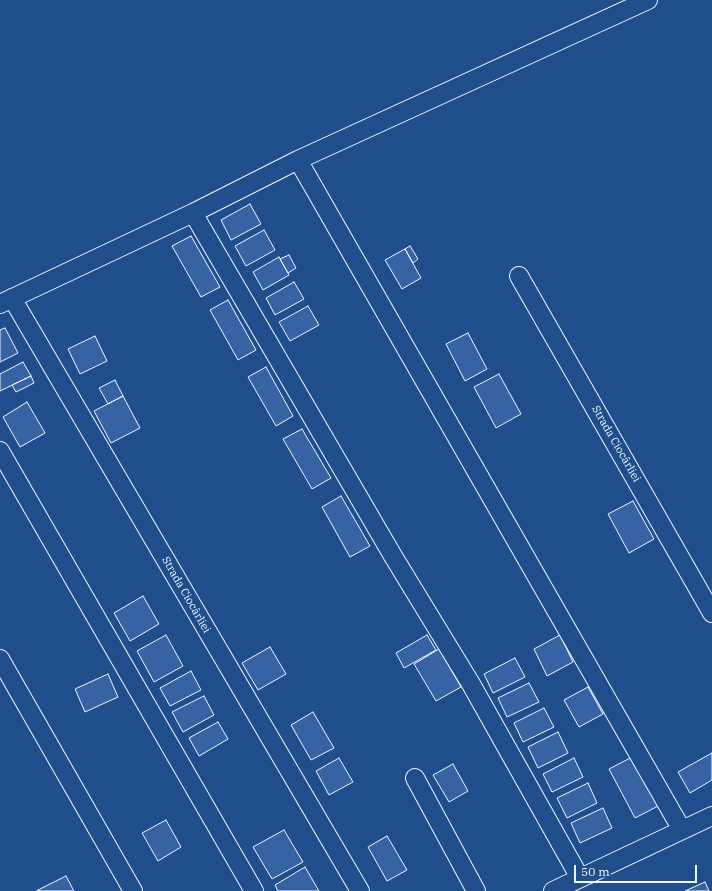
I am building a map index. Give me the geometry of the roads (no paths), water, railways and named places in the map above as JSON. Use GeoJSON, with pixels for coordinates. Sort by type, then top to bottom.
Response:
{"type":"FeatureCollection","features":[{"type":"Feature","properties":{"kind":"street"},"geometry":{"type":"LineString","coordinates":[[6,301],[193,213],[298,160],[648,0]]}},
{"type":"Feature","properties":{"kind":"street"},"geometry":{"type":"LineString","coordinates":[[298,160],[682,830]]}},
{"type":"Feature","properties":{"kind":"street"},"geometry":{"type":"LineString","coordinates":[[193,213],[393,556],[471,684],[580,878]]}},
{"type":"Feature","properties":{"kind":"street","name":"Strada Ciocârliei"},"geometry":{"type":"LineString","coordinates":[[519,276],[712,613]]}},
{"type":"Feature","properties":{"kind":"street","name":"Strada Ciocârliei"},"geometry":{"type":"LineString","coordinates":[[6,301],[360,891]]}},
{"type":"Feature","properties":{"kind":"street"},"geometry":{"type":"LineString","coordinates":[[0,450],[254,891]]}},
{"type":"Feature","properties":{"kind":"street"},"geometry":{"type":"LineString","coordinates":[[0,659],[133,891]]}},
{"type":"Feature","properties":{"kind":"street"},"geometry":{"type":"LineString","coordinates":[[415,778],[476,891]]}},
{"type":"Feature","properties":{"kind":"street"},"geometry":{"type":"LineString","coordinates":[[553,891],[712,816]]}}]}
